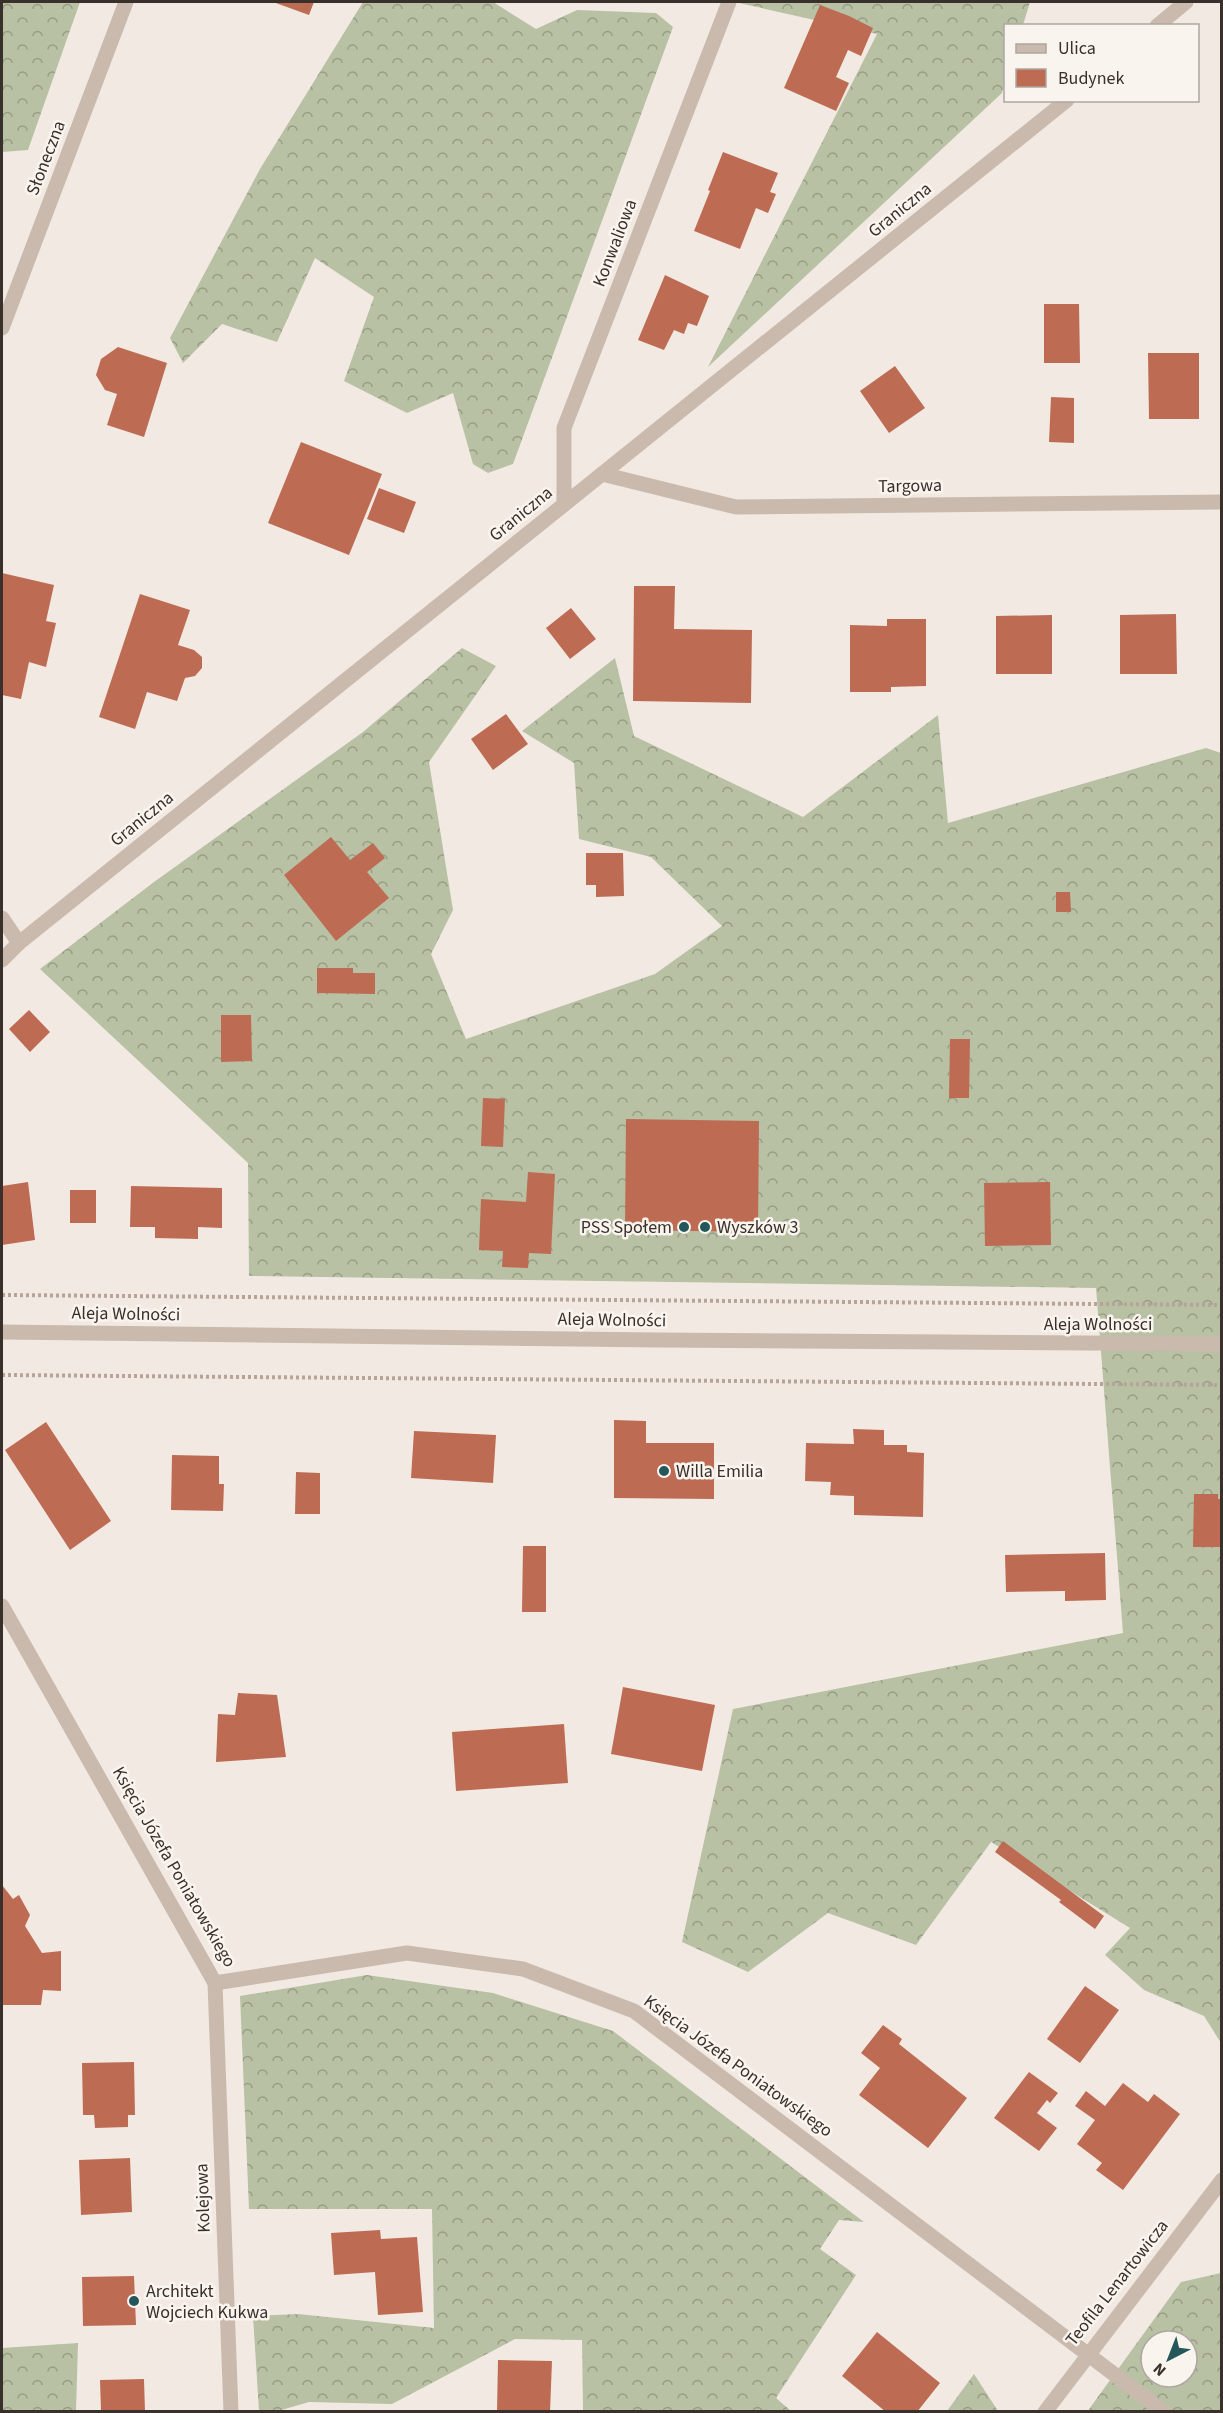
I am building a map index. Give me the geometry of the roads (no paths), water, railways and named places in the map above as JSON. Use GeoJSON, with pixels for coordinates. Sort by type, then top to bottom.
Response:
{"type":"FeatureCollection","features":[{"type":"Feature","properties":{"kind":"street","name":"Słoneczna"},"geometry":{"type":"LineString","coordinates":[[2,328],[126,2]]}},
{"type":"Feature","properties":{"kind":"street","name":"Konwaliowa"},"geometry":{"type":"LineString","coordinates":[[564,504],[564,428],[729,2]]}},
{"type":"Feature","properties":{"kind":"street"},"geometry":{"type":"LineString","coordinates":[[1159,24],[1186,2]]}},
{"type":"Feature","properties":{"kind":"street","name":"Graniczna"},"geometry":{"type":"LineString","coordinates":[[2,960],[19,943],[1065,102]]}},
{"type":"Feature","properties":{"kind":"street","name":"Targowa"},"geometry":{"type":"LineString","coordinates":[[602,474],[736,507],[1221,502]]}},
{"type":"Feature","properties":{"kind":"street"},"geometry":{"type":"LineString","coordinates":[[2,918],[19,943]]}},
{"type":"Feature","properties":{"kind":"street","name":"Aleja Wolności"},"geometry":{"type":"LineString","coordinates":[[2,1332],[1221,1344]]}},
{"type":"Feature","properties":{"kind":"street","name":"Księcia Józefa Poniatowskiego"},"geometry":{"type":"LineString","coordinates":[[2,1606],[215,1983],[407,1953],[523,1969],[634,2011],[1088,2352],[1164,2412]]}},
{"type":"Feature","properties":{"kind":"street","name":"Kolejowa"},"geometry":{"type":"LineString","coordinates":[[215,1983],[231,2412]]}},
{"type":"Feature","properties":{"kind":"street","name":"Teofila Lenartowicza"},"geometry":{"type":"LineString","coordinates":[[1045,2412],[1088,2352],[1221,2180]]}},
{"type":"Feature","properties":{"kind":"place","name":"PSS Społem"},"geometry":{"type":"Point","coordinates":[684,1227]}},
{"type":"Feature","properties":{"kind":"place","name":"Wyszków 3"},"geometry":{"type":"Point","coordinates":[705,1227]}},
{"type":"Feature","properties":{"kind":"place","name":"Willa Emilia"},"geometry":{"type":"Point","coordinates":[664,1471]}},
{"type":"Feature","properties":{"kind":"place","name":"Architekt Wojciech Kukwa"},"geometry":{"type":"Point","coordinates":[134,2301]}}]}
